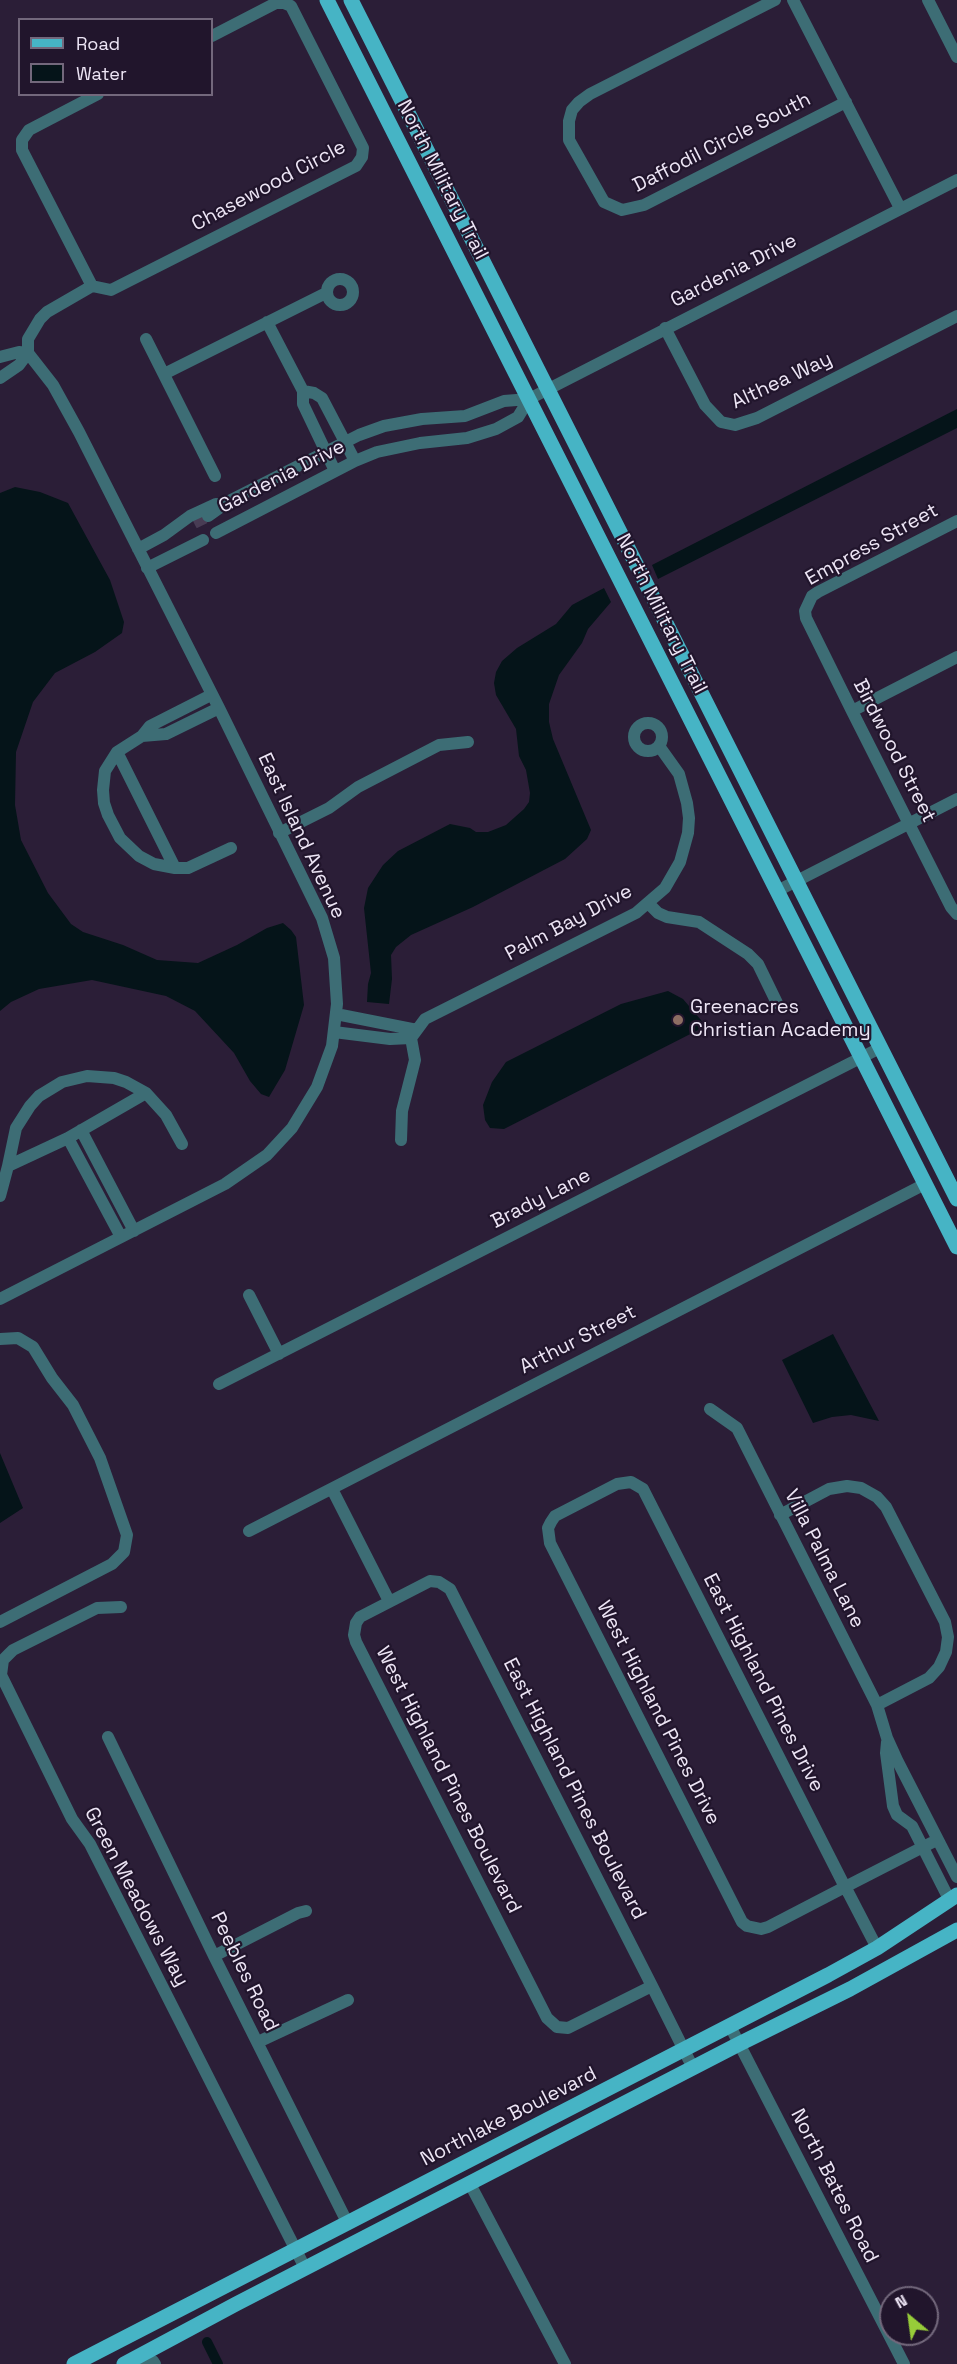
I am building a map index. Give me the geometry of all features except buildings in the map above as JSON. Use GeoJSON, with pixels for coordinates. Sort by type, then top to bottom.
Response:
{"type":"FeatureCollection","features":[{"type":"Feature","properties":{"kind":"main road","name":"North Military Trail"},"geometry":{"type":"LineString","coordinates":[[327,0],[957,1247]]}},
{"type":"Feature","properties":{"kind":"main road","name":"North Military Trail"},"geometry":{"type":"LineString","coordinates":[[351,0],[957,1198]]}},
{"type":"Feature","properties":{"kind":"main road"},"geometry":{"type":"LineString","coordinates":[[942,1218],[957,1228]]}},
{"type":"Feature","properties":{"kind":"main road","name":"Northlake Boulevard"},"geometry":{"type":"LineString","coordinates":[[74,2364],[730,2026],[876,1948],[953,1897]]}},
{"type":"Feature","properties":{"kind":"main road","name":"Northlake Boulevard"},"geometry":{"type":"LineString","coordinates":[[124,2364],[140,2360],[304,2268],[850,1989],[957,1930]]}},
{"type":"Feature","properties":{"kind":"main road"},"geometry":{"type":"LineString","coordinates":[[140,2360],[141,2341],[145,2328]]}},
{"type":"Feature","properties":{"kind":"street","name":"Daffodil Circle South"},"geometry":{"type":"LineString","coordinates":[[774,0],[590,94],[572,110],[569,121],[570,140],[604,202],[622,210],[636,208],[846,102]]}},
{"type":"Feature","properties":{"kind":"street"},"geometry":{"type":"LineString","coordinates":[[793,0],[900,208]]}},
{"type":"Feature","properties":{"kind":"street"},"geometry":{"type":"LineString","coordinates":[[928,0],[957,57]]}},
{"type":"Feature","properties":{"kind":"street","name":"Chasewood Circle"},"geometry":{"type":"LineString","coordinates":[[28,353],[28,339],[39,319],[47,312],[92,286],[111,290],[356,166],[362,158],[363,148],[291,6],[276,3],[213,35]]}},
{"type":"Feature","properties":{"kind":"street"},"geometry":{"type":"LineString","coordinates":[[92,286],[22,150],[22,140],[29,130],[94,96]]}},
{"type":"Feature","properties":{"kind":"street","name":"Gardenia Drive"},"geometry":{"type":"LineString","coordinates":[[208,516],[229,501],[345,442],[384,426],[422,419],[465,416],[504,401],[529,399],[957,180]]}},
{"type":"Feature","properties":{"kind":"street"},"geometry":{"type":"LineString","coordinates":[[165,374],[326,293]]}},
{"type":"Feature","properties":{"kind":"street","name":"Althea Way"},"geometry":{"type":"LineString","coordinates":[[665,328],[705,405],[721,422],[735,425],[757,418],[957,316]]}},
{"type":"Feature","properties":{"kind":"street"},"geometry":{"type":"LineString","coordinates":[[267,322],[303,391],[303,404],[335,471]]}},
{"type":"Feature","properties":{"kind":"street"},"geometry":{"type":"LineString","coordinates":[[146,339],[215,476]]}},
{"type":"Feature","properties":{"kind":"street"},"geometry":{"type":"LineString","coordinates":[[0,357],[19,352],[28,353]]}},
{"type":"Feature","properties":{"kind":"street"},"geometry":{"type":"LineString","coordinates":[[0,378],[19,365],[28,353]]}},
{"type":"Feature","properties":{"kind":"street","name":"East Island Avenue"},"geometry":{"type":"LineString","coordinates":[[0,1299],[225,1184],[267,1155],[292,1128],[317,1088],[332,1046],[337,1004],[334,958],[322,918],[219,708],[53,385],[28,353]]}},
{"type":"Feature","properties":{"kind":"street"},"geometry":{"type":"LineString","coordinates":[[303,391],[314,393],[322,398],[355,461]]}},
{"type":"Feature","properties":{"kind":"street","name":"Gardenia Drive"},"geometry":{"type":"LineString","coordinates":[[216,533],[335,471],[377,452],[420,443],[467,438],[495,429],[518,417],[529,399]]}},
{"type":"Feature","properties":{"kind":"street","name":"Gardenia Drive"},"geometry":{"type":"LineString","coordinates":[[164,535],[190,516],[229,501]]}},
{"type":"Feature","properties":{"kind":"street"},"geometry":{"type":"LineString","coordinates":[[229,501],[239,521]]}},
{"type":"Feature","properties":{"kind":"street","name":"Empress Street"},"geometry":{"type":"LineString","coordinates":[[807,604],[818,592],[957,521]]}},
{"type":"Feature","properties":{"kind":"street","name":"Gardenia Drive"},"geometry":{"type":"LineString","coordinates":[[138,549],[164,535],[195,523]]}},
{"type":"Feature","properties":{"kind":"street"},"geometry":{"type":"LineString","coordinates":[[147,568],[203,540]]}},
{"type":"Feature","properties":{"kind":"street"},"geometry":{"type":"LineString","coordinates":[[157,589],[168,558]]}},
{"type":"Feature","properties":{"kind":"street","name":"Birdwood Street"},"geometry":{"type":"LineString","coordinates":[[807,604],[806,618],[951,907],[957,914]]}},
{"type":"Feature","properties":{"kind":"street"},"geometry":{"type":"LineString","coordinates":[[852,711],[957,657]]}},
{"type":"Feature","properties":{"kind":"street"},"geometry":{"type":"LineString","coordinates":[[211,695],[150,726],[142,736],[117,752],[110,761],[103,778],[104,803],[113,827],[129,848],[154,864],[176,868],[199,864],[231,848]]}},
{"type":"Feature","properties":{"kind":"street"},"geometry":{"type":"LineString","coordinates":[[142,736],[166,734],[219,708]]}},
{"type":"Feature","properties":{"kind":"street"},"geometry":{"type":"LineString","coordinates":[[279,833],[329,808],[358,787],[439,745],[468,742]]}},
{"type":"Feature","properties":{"kind":"street","name":"Palm Bay Drive"},"geometry":{"type":"LineString","coordinates":[[414,1034],[425,1019],[626,918],[649,904],[673,876],[680,862],[688,833],[687,803],[679,774],[659,746]]}},
{"type":"Feature","properties":{"kind":"street"},"geometry":{"type":"LineString","coordinates":[[117,752],[176,868]]}},
{"type":"Feature","properties":{"kind":"street"},"geometry":{"type":"LineString","coordinates":[[777,891],[957,799]]}},
{"type":"Feature","properties":{"kind":"street"},"geometry":{"type":"LineString","coordinates":[[649,904],[658,913],[667,917],[699,922],[748,954],[758,964],[777,1003]]}},
{"type":"Feature","properties":{"kind":"street"},"geometry":{"type":"LineString","coordinates":[[336,1014],[414,1034]]}},
{"type":"Feature","properties":{"kind":"street"},"geometry":{"type":"LineString","coordinates":[[334,1032],[390,1039],[414,1034]]}},
{"type":"Feature","properties":{"kind":"street"},"geometry":{"type":"LineString","coordinates":[[401,1140],[402,1111],[415,1060],[414,1034]]}},
{"type":"Feature","properties":{"kind":"street","name":"Brady Lane"},"geometry":{"type":"LineString","coordinates":[[219,1384],[880,1048]]}},
{"type":"Feature","properties":{"kind":"street"},"geometry":{"type":"LineString","coordinates":[[0,1196],[12,1141],[22,1117],[39,1096],[50,1088],[74,1078],[100,1076],[126,1082],[146,1093],[166,1115],[182,1144]]}},
{"type":"Feature","properties":{"kind":"street"},"geometry":{"type":"LineString","coordinates":[[8,1166],[68,1138],[146,1093]]}},
{"type":"Feature","properties":{"kind":"street"},"geometry":{"type":"LineString","coordinates":[[81,1130],[134,1231]]}},
{"type":"Feature","properties":{"kind":"street"},"geometry":{"type":"LineString","coordinates":[[68,1138],[121,1237]]}},
{"type":"Feature","properties":{"kind":"street","name":"Arthur Street"},"geometry":{"type":"LineString","coordinates":[[249,1531],[925,1184]]}},
{"type":"Feature","properties":{"kind":"street"},"geometry":{"type":"LineString","coordinates":[[249,1295],[279,1354]]}},
{"type":"Feature","properties":{"kind":"street"},"geometry":{"type":"LineString","coordinates":[[0,1339],[18,1338],[33,1347],[52,1378],[73,1405],[106,1472],[114,1502],[127,1535],[124,1552],[112,1564],[0,1622]]}},
{"type":"Feature","properties":{"kind":"street","name":"Villa Palma Lane"},"geometry":{"type":"LineString","coordinates":[[710,1409],[737,1428],[877,1705],[887,1738],[957,1877]]}},
{"type":"Feature","properties":{"kind":"street","name":"East Highland Pines Drive"},"geometry":{"type":"LineString","coordinates":[[588,1499],[624,1482],[643,1489],[876,1948]]}},
{"type":"Feature","properties":{"kind":"street"},"geometry":{"type":"LineString","coordinates":[[780,1515],[829,1490],[847,1486],[861,1488],[877,1497],[886,1506],[945,1622],[948,1637],[946,1652],[939,1667],[929,1678],[877,1705]]}},
{"type":"Feature","properties":{"kind":"street"},"geometry":{"type":"LineString","coordinates":[[332,1489],[389,1601]]}},
{"type":"Feature","properties":{"kind":"street","name":"West Highland Pines Drive"},"geometry":{"type":"LineString","coordinates":[[588,1499],[555,1516],[548,1528],[550,1543],[742,1922],[754,1929],[761,1929],[937,1840]]}},
{"type":"Feature","properties":{"kind":"street","name":"East Highland Pines Boulevard"},"geometry":{"type":"LineString","coordinates":[[389,1601],[430,1581],[439,1582],[450,1589],[693,2068]]}},
{"type":"Feature","properties":{"kind":"street","name":"West Highland Pines Boulevard"},"geometry":{"type":"LineString","coordinates":[[389,1601],[360,1617],[356,1623],[354,1635],[356,1642],[551,2023],[568,2028],[652,1986]]}},
{"type":"Feature","properties":{"kind":"street","name":"Green Meadows Way"},"geometry":{"type":"LineString","coordinates":[[121,1607],[97,1608],[13,1650],[3,1660],[1,1674],[70,1815],[90,1844],[304,2268]]}},
{"type":"Feature","properties":{"kind":"street","name":"Peebles Road"},"geometry":{"type":"LineString","coordinates":[[108,1737],[348,2224]]}},
{"type":"Feature","properties":{"kind":"street","name":"Villa Palma Lane"},"geometry":{"type":"LineString","coordinates":[[887,1738],[886,1753],[893,1806],[897,1815],[912,1826],[953,1897]]}},
{"type":"Feature","properties":{"kind":"street"},"geometry":{"type":"LineString","coordinates":[[214,1956],[306,1911]]}},
{"type":"Feature","properties":{"kind":"street"},"geometry":{"type":"LineString","coordinates":[[258,2042],[348,2000]]}},
{"type":"Feature","properties":{"kind":"street","name":"North Bates Road"},"geometry":{"type":"LineString","coordinates":[[730,2026],[904,2364]]}},
{"type":"Feature","properties":{"kind":"street"},"geometry":{"type":"LineString","coordinates":[[470,2184],[565,2364]]}},
{"type":"Feature","properties":{"kind":"street"},"geometry":{"type":"LineString","coordinates":[[140,2360],[153,2361],[155,2364]]}},
{"type":"Feature","properties":{"kind":"water"},"geometry":{"type":"Polygon","coordinates":[[[957,409],[957,428],[658,579],[652,565],[957,409]]]}},
{"type":"Feature","properties":{"kind":"water"},"geometry":{"type":"Polygon","coordinates":[[[15,487],[40,492],[68,503],[110,580],[124,622],[122,633],[95,652],[55,673],[33,702],[16,752],[15,805],[21,840],[48,893],[71,924],[83,932],[123,945],[157,960],[198,963],[267,928],[283,923],[291,930],[296,937],[304,1005],[285,1070],[269,1097],[261,1094],[250,1081],[234,1053],[195,1011],[166,996],[92,980],[39,989],[11,1002],[0,1011],[0,493],[15,487]]]}},
{"type":"Feature","properties":{"kind":"water"},"geometry":{"type":"Polygon","coordinates":[[[604,588],[611,602],[588,629],[582,643],[559,675],[549,704],[549,722],[553,739],[591,830],[587,839],[565,859],[473,907],[411,935],[396,947],[391,955],[392,979],[389,1004],[367,1002],[371,973],[364,908],[368,888],[383,865],[398,851],[450,824],[470,828],[476,832],[488,832],[506,825],[524,809],[529,802],[530,793],[526,770],[519,756],[516,729],[496,695],[494,683],[496,672],[502,661],[517,648],[556,624],[572,605],[604,588]]]}},
{"type":"Feature","properties":{"kind":"water"},"geometry":{"type":"Polygon","coordinates":[[[668,991],[683,999],[706,1026],[504,1129],[490,1128],[485,1120],[483,1105],[492,1082],[506,1062],[621,1004],[668,991]]]}},
{"type":"Feature","properties":{"kind":"water"},"geometry":{"type":"Polygon","coordinates":[[[833,1334],[879,1421],[851,1415],[832,1417],[813,1423],[782,1360],[833,1334]]]}},
{"type":"Feature","properties":{"kind":"water"},"geometry":{"type":"Polygon","coordinates":[[[0,1453],[23,1508],[0,1523],[0,1453]]]}},
{"type":"Feature","properties":{"kind":"waterway"},"geometry":{"type":"LineString","coordinates":[[207,2342],[218,2364]]}},
{"type":"Feature","properties":{"kind":"tunnel"},"geometry":{"type":"LineString","coordinates":[[194,523],[208,516]]}},
{"type":"Feature","properties":{"kind":"place","name":"Greenacres Christian Academy"},"geometry":{"type":"Point","coordinates":[678,1020]}}]}
